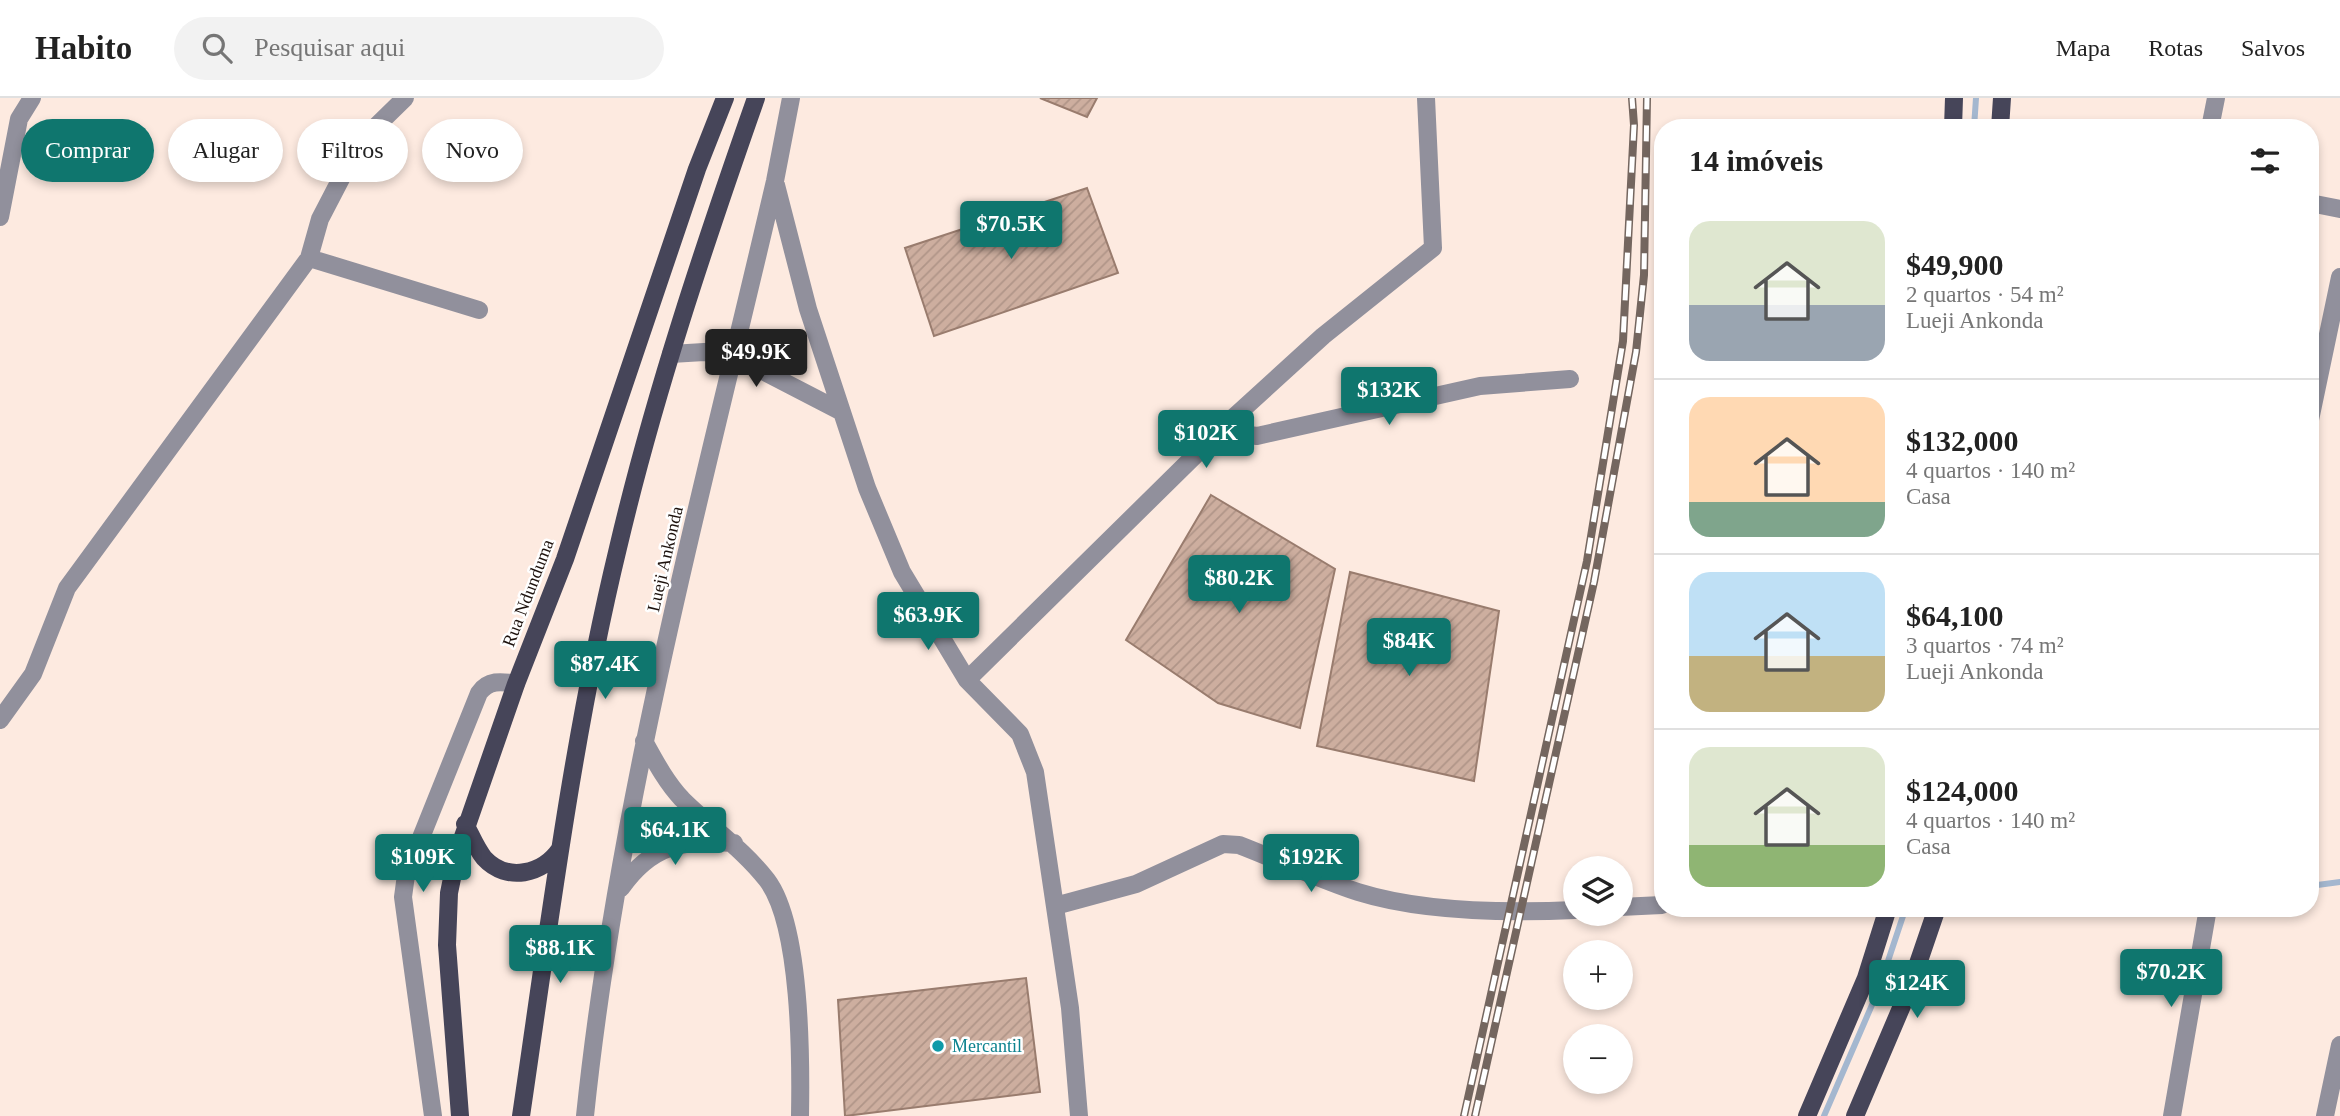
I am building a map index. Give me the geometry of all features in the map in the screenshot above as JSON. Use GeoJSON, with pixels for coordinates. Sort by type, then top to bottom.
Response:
{"type":"FeatureCollection","features":[{"type":"Feature","properties":{"kind":"main road","name":"Rua Ndunduma"},"geometry":{"type":"LineString","coordinates":[[460,1116],[447,945],[449,893],[465,824],[565,559],[697,169],[725,98]]}},
{"type":"Feature","properties":{"kind":"main road"},"geometry":{"type":"LineString","coordinates":[[521,1116],[560,849],[587,691],[618,548],[671,354],[756,98]]}},
{"type":"Feature","properties":{"kind":"main road"},"geometry":{"type":"LineString","coordinates":[[1953,119],[1954,98]]}},
{"type":"Feature","properties":{"kind":"main road"},"geometry":{"type":"LineString","coordinates":[[2001,119],[2003,98]]}},
{"type":"Feature","properties":{"kind":"main road"},"geometry":{"type":"LineString","coordinates":[[465,824],[484,857],[495,867],[509,871],[539,870],[551,863],[560,849]]}},
{"type":"Feature","properties":{"kind":"main road"},"geometry":{"type":"LineString","coordinates":[[1808,1116],[1866,978],[1885,917]]}},
{"type":"Feature","properties":{"kind":"main road"},"geometry":{"type":"LineString","coordinates":[[1855,1116],[1910,987],[1934,917]]}},
{"type":"Feature","properties":{"kind":"street"},"geometry":{"type":"LineString","coordinates":[[0,217],[19,119],[32,98]]}},
{"type":"Feature","properties":{"kind":"street"},"geometry":{"type":"LineString","coordinates":[[0,720],[33,674],[67,589],[309,258],[320,219],[360,142],[405,98]]}},
{"type":"Feature","properties":{"kind":"street","name":"Lueji Ankonda"},"geometry":{"type":"LineString","coordinates":[[585,1116],[617,893],[644,741],[775,181],[791,98]]}},
{"type":"Feature","properties":{"kind":"street"},"geometry":{"type":"LineString","coordinates":[[967,680],[1233,418],[1323,336],[1433,248],[1426,98]]}},
{"type":"Feature","properties":{"kind":"street"},"geometry":{"type":"LineString","coordinates":[[2212,119],[2216,98]]}},
{"type":"Feature","properties":{"kind":"street"},"geometry":{"type":"LineString","coordinates":[[775,181],[808,309],[867,488],[902,572],[967,680],[1020,734],[1027,747],[1035,772],[1070,1008],[1079,1116]]}},
{"type":"Feature","properties":{"kind":"street"},"geometry":{"type":"LineString","coordinates":[[2319,205],[2340,209]]}},
{"type":"Feature","properties":{"kind":"street"},"geometry":{"type":"LineString","coordinates":[[309,258],[479,310]]}},
{"type":"Feature","properties":{"kind":"street"},"geometry":{"type":"LineString","coordinates":[[2319,382],[2333,347],[2340,277]]}},
{"type":"Feature","properties":{"kind":"street"},"geometry":{"type":"LineString","coordinates":[[671,354],[704,352],[734,356],[842,412]]}},
{"type":"Feature","properties":{"kind":"street"},"geometry":{"type":"LineString","coordinates":[[1233,418],[1249,435],[1257,436],[1480,386],[1570,379]]}},
{"type":"Feature","properties":{"kind":"street"},"geometry":{"type":"LineString","coordinates":[[433,1116],[405,924],[406,875],[479,693],[484,686],[493,682],[516,684]]}},
{"type":"Feature","properties":{"kind":"street"},"geometry":{"type":"LineString","coordinates":[[644,741],[681,797],[734,843],[769,883],[792,954],[801,1062],[800,1116]]}},
{"type":"Feature","properties":{"kind":"street"},"geometry":{"type":"LineString","coordinates":[[617,893],[636,866],[657,852],[679,845],[734,843]]}},
{"type":"Feature","properties":{"kind":"street"},"geometry":{"type":"LineString","coordinates":[[1055,906],[1136,884],[1223,844],[1239,845],[1359,892],[1407,902],[1509,911],[1563,910]]}},
{"type":"Feature","properties":{"kind":"street"},"geometry":{"type":"LineString","coordinates":[[1633,907],[1654,906]]}},
{"type":"Feature","properties":{"kind":"street"},"geometry":{"type":"LineString","coordinates":[[2172,1116],[2206,917]]}},
{"type":"Feature","properties":{"kind":"street"},"geometry":{"type":"LineString","coordinates":[[2325,1116],[2340,1045]]}},
{"type":"Feature","properties":{"kind":"building"},"geometry":{"type":"Polygon","coordinates":[[[1040,98],[1097,98],[1087,117],[1040,98]]]}},
{"type":"Feature","properties":{"kind":"building"},"geometry":{"type":"Polygon","coordinates":[[[1087,188],[1118,273],[934,336],[905,248],[1087,188]]]}},
{"type":"Feature","properties":{"kind":"building"},"geometry":{"type":"Polygon","coordinates":[[[1211,495],[1335,569],[1300,728],[1218,703],[1126,640],[1211,495]]]}},
{"type":"Feature","properties":{"kind":"building"},"geometry":{"type":"Polygon","coordinates":[[[1350,572],[1499,611],[1474,781],[1317,746],[1350,572]]]}},
{"type":"Feature","properties":{"kind":"building","name":"Mercantil"},"geometry":{"type":"Polygon","coordinates":[[[1026,978],[1040,1092],[845,1116],[838,1000],[1026,978]]]}},
{"type":"Feature","properties":{"kind":"waterway"},"geometry":{"type":"LineString","coordinates":[[1975,119],[1976,98]]}},
{"type":"Feature","properties":{"kind":"waterway"},"geometry":{"type":"LineString","coordinates":[[2319,885],[2340,882]]}},
{"type":"Feature","properties":{"kind":"waterway"},"geometry":{"type":"LineString","coordinates":[[1824,1116],[1878,991],[1903,917]]}},
{"type":"Feature","properties":{"kind":"railway"},"geometry":{"type":"LineString","coordinates":[[1464,1116],[1587,561],[1623,341],[1634,125],[1632,98]]}},
{"type":"Feature","properties":{"kind":"railway"},"geometry":{"type":"LineString","coordinates":[[1475,1116],[1594,582],[1636,352],[1644,275],[1647,98]]}},
{"type":"Feature","properties":{"kind":"place","name":"Mercantil"},"geometry":{"type":"Point","coordinates":[938,1046]}}]}
